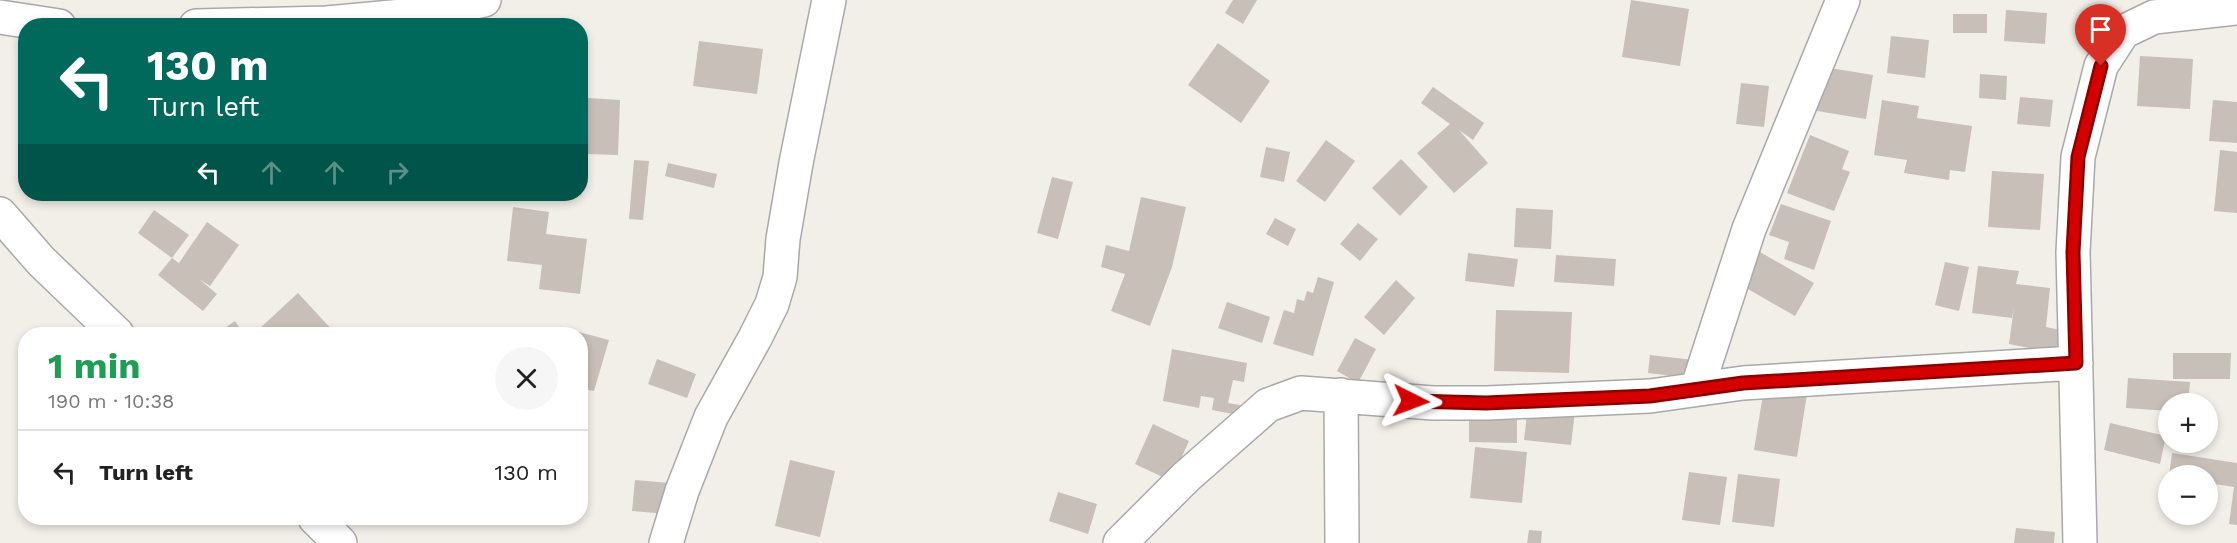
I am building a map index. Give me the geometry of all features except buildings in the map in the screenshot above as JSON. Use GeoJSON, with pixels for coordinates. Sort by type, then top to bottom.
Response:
{"type":"FeatureCollection","features":[{"type":"Feature","properties":{"kind":"street"},"geometry":{"type":"LineString","coordinates":[[381,18],[413,15],[484,0]]}},
{"type":"Feature","properties":{"kind":"street"},"geometry":{"type":"LineString","coordinates":[[666,543],[682,490],[711,417],[772,304],[780,277],[783,239],[796,163],[830,0]]}},
{"type":"Feature","properties":{"kind":"street"},"geometry":{"type":"LineString","coordinates":[[1697,389],[1749,229],[1843,0]]}},
{"type":"Feature","properties":{"kind":"street"},"geometry":{"type":"LineString","coordinates":[[2080,543],[2073,252],[2078,157],[2101,66],[2123,32],[2154,17],[2237,8]]}},
{"type":"Feature","properties":{"kind":"street"},"geometry":{"type":"LineString","coordinates":[[0,17],[18,20]]}},
{"type":"Feature","properties":{"kind":"street"},"geometry":{"type":"LineString","coordinates":[[0,214],[41,261],[110,327]]}},
{"type":"Feature","properties":{"kind":"street"},"geometry":{"type":"LineString","coordinates":[[1120,543],[1186,477],[1268,405],[1301,393],[1433,402],[1486,403],[1650,396],[1743,383],[2076,363]]}},
{"type":"Feature","properties":{"kind":"street"},"geometry":{"type":"LineString","coordinates":[[1341,395],[1342,543]]}},
{"type":"Feature","properties":{"kind":"street"},"geometry":{"type":"LineString","coordinates":[[322,525],[340,543]]}},
{"type":"Feature","properties":{"kind":"route"},"geometry":{"type":"LineString","coordinates":[[1411,401],[1486,403],[1650,396],[1743,383],[2076,363],[2073,252],[2078,157],[2101,66]]}}]}
